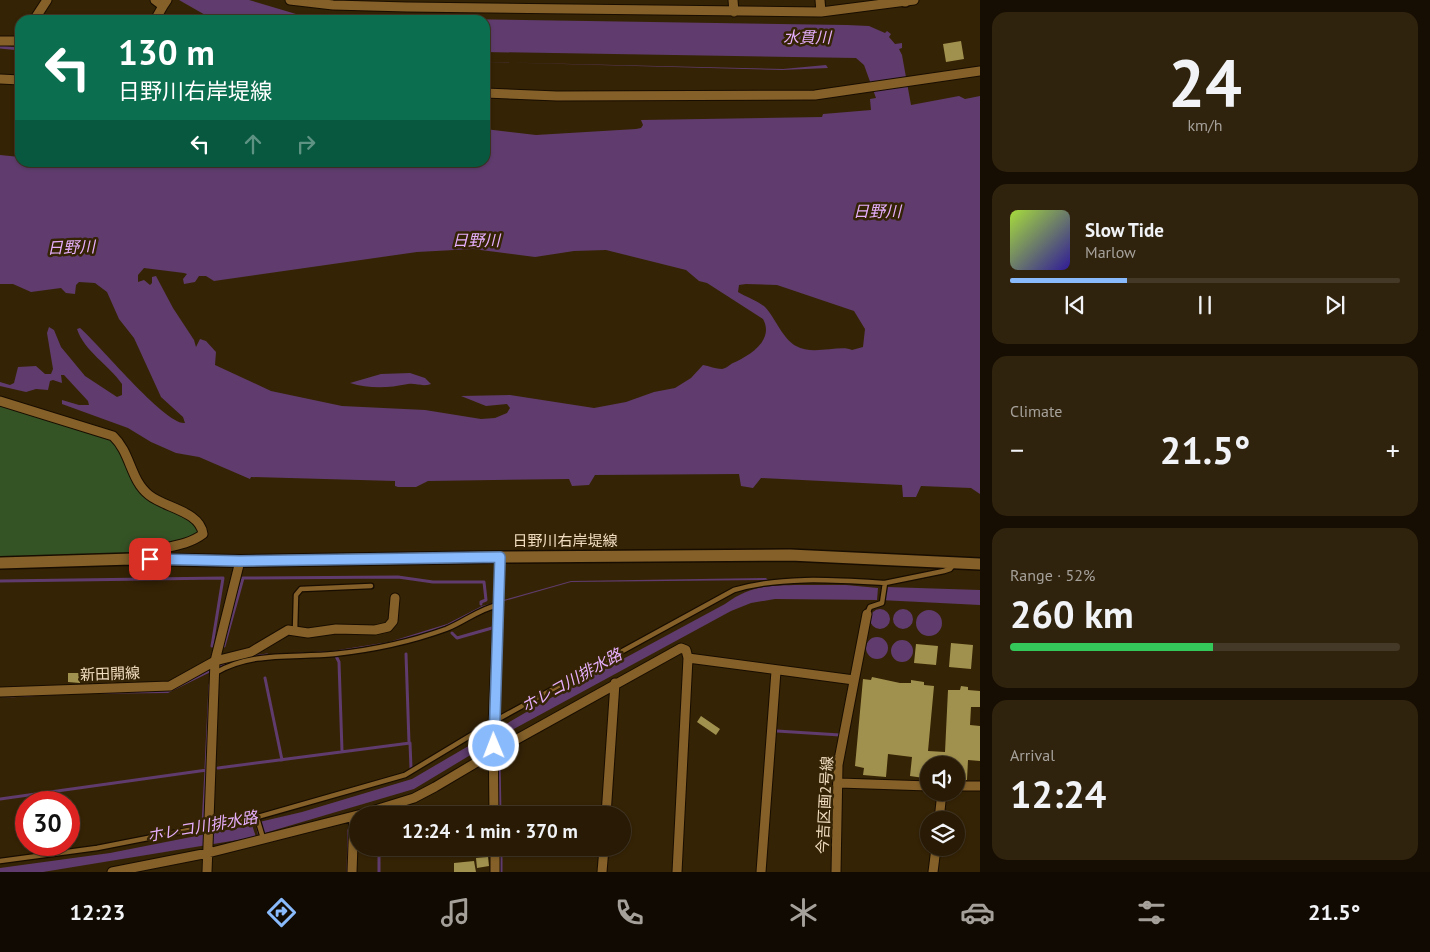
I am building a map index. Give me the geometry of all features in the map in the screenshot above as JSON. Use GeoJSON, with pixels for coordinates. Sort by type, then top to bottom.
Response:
{"type":"FeatureCollection","features":[{"type":"Feature","properties":{"kind":"street"},"geometry":{"type":"LineString","coordinates":[[37,15],[47,0]]}},
{"type":"Feature","properties":{"kind":"street"},"geometry":{"type":"LineString","coordinates":[[155,0],[165,3],[158,15]]}},
{"type":"Feature","properties":{"kind":"street"},"geometry":{"type":"LineString","coordinates":[[290,0],[333,3],[648,5],[734,12],[821,12],[908,0]]}},
{"type":"Feature","properties":{"kind":"street"},"geometry":{"type":"LineString","coordinates":[[732,0],[734,12]]}},
{"type":"Feature","properties":{"kind":"street"},"geometry":{"type":"LineString","coordinates":[[820,0],[821,12]]}},
{"type":"Feature","properties":{"kind":"street"},"geometry":{"type":"LineString","coordinates":[[0,41],[15,41]]}},
{"type":"Feature","properties":{"kind":"street"},"geometry":{"type":"LineString","coordinates":[[490,93],[557,96],[815,95],[867,89],[980,71]]}},
{"type":"Feature","properties":{"kind":"street"},"geometry":{"type":"LineString","coordinates":[[0,79],[15,80]]}},
{"type":"Feature","properties":{"kind":"street"},"geometry":{"type":"LineString","coordinates":[[0,401],[113,436],[122,444],[142,490],[153,499],[194,518],[202,526],[203,534],[189,544],[141,553],[132,559]]}},
{"type":"Feature","properties":{"kind":"street","name":"日野川右岸堤線"},"geometry":{"type":"LineString","coordinates":[[0,563],[132,559],[240,561],[500,557],[790,556],[980,564]]}},
{"type":"Feature","properties":{"kind":"street"},"geometry":{"type":"LineString","coordinates":[[494,806],[493,724],[500,557]]}},
{"type":"Feature","properties":{"kind":"street"},"geometry":{"type":"LineString","coordinates":[[207,872],[215,661],[240,561]]}},
{"type":"Feature","properties":{"kind":"street","name":"新田開線"},"geometry":{"type":"LineString","coordinates":[[0,692],[170,686],[215,661],[251,652],[288,630],[308,633],[336,629],[375,630],[388,627],[393,621],[395,598]]}},
{"type":"Feature","properties":{"kind":"street","name":"今吉区画2号線"},"geometry":{"type":"LineString","coordinates":[[836,872],[838,765],[866,614]]}},
{"type":"Feature","properties":{"kind":"street"},"geometry":{"type":"LineString","coordinates":[[389,806],[414,798],[494,749],[681,648],[686,650],[688,658],[677,872]]}},
{"type":"Feature","properties":{"kind":"street"},"geometry":{"type":"LineString","coordinates":[[688,658],[854,680]]}},
{"type":"Feature","properties":{"kind":"street"},"geometry":{"type":"LineString","coordinates":[[761,872],[776,671]]}},
{"type":"Feature","properties":{"kind":"street"},"geometry":{"type":"LineString","coordinates":[[607,806],[615,683]]}},
{"type":"Feature","properties":{"kind":"street"},"geometry":{"type":"LineString","coordinates":[[839,784],[920,786]]}},
{"type":"Feature","properties":{"kind":"street"},"geometry":{"type":"LineString","coordinates":[[965,786],[980,786]]}},
{"type":"Feature","properties":{"kind":"street"},"geometry":{"type":"LineString","coordinates":[[112,872],[349,818]]}},
{"type":"Feature","properties":{"kind":"street"},"geometry":{"type":"LineString","coordinates":[[352,872],[353,856]]}},
{"type":"Feature","properties":{"kind":"street"},"geometry":{"type":"LineString","coordinates":[[494,856],[495,872]]}},
{"type":"Feature","properties":{"kind":"street"},"geometry":{"type":"LineString","coordinates":[[602,872],[603,856]]}},
{"type":"Feature","properties":{"kind":"street"},"geometry":{"type":"LineString","coordinates":[[933,872],[935,856]]}},
{"type":"Feature","properties":{"kind":"lane"},"geometry":{"type":"LineString","coordinates":[[0,861],[97,848],[233,824],[405,775],[734,590],[755,584],[783,581],[885,583],[944,570],[950,568],[955,562]]}},
{"type":"Feature","properties":{"kind":"lane"},"geometry":{"type":"LineString","coordinates":[[866,614],[870,607],[882,603],[885,583]]}},
{"type":"Feature","properties":{"kind":"lane"},"geometry":{"type":"LineString","coordinates":[[295,631],[296,595],[301,589],[371,586]]}},
{"type":"Feature","properties":{"kind":"lane"},"geometry":{"type":"LineString","coordinates":[[215,673],[232,664],[253,659],[334,654],[401,643],[447,628],[484,609],[498,605]]}},
{"type":"Feature","properties":{"kind":"lane"},"geometry":{"type":"LineString","coordinates":[[257,818],[263,839]]}},
{"type":"Feature","properties":{"kind":"green space"},"geometry":{"type":"Polygon","coordinates":[[[0,403],[116,442],[135,483],[191,519],[200,531],[184,541],[129,555],[0,557],[0,403]]]}},
{"type":"Feature","properties":{"kind":"water","name":"日野川"},"geometry":{"type":"Polygon","coordinates":[[[179,0],[249,0],[304,15],[205,15],[179,0]]]}},
{"type":"Feature","properties":{"kind":"water","name":"日野川"},"geometry":{"type":"Polygon","coordinates":[[[490,20],[869,26],[885,33],[887,31],[891,34],[889,37],[895,44],[902,43],[902,48],[899,49],[902,55],[911,105],[959,96],[965,99],[980,96],[980,494],[971,488],[921,486],[916,497],[903,497],[902,485],[761,478],[753,488],[741,486],[739,474],[595,475],[589,485],[572,486],[569,479],[428,481],[416,487],[398,487],[395,486],[395,481],[251,477],[250,479],[199,457],[176,453],[151,442],[128,428],[62,404],[62,400],[79,405],[89,405],[88,401],[64,375],[61,375],[62,383],[50,381],[48,390],[36,389],[26,392],[0,386],[0,382],[10,385],[14,383],[18,367],[36,366],[45,374],[51,374],[53,369],[47,333],[49,327],[54,330],[61,347],[85,376],[117,397],[122,395],[122,384],[85,344],[77,329],[80,328],[163,412],[185,423],[183,417],[161,397],[134,338],[119,319],[107,292],[95,283],[79,282],[76,285],[75,294],[66,293],[61,288],[31,292],[13,284],[0,284],[0,155],[15,156],[15,167],[490,167],[490,130],[536,135],[636,129],[641,128],[643,125],[641,120],[822,117],[823,114],[871,110],[870,99],[876,98],[864,65],[856,58],[490,52],[490,20]],[[473,249],[417,252],[214,281],[206,276],[199,276],[195,282],[184,284],[183,279],[187,274],[144,268],[138,275],[138,282],[144,280],[150,285],[152,277],[156,276],[173,308],[194,340],[196,347],[200,339],[206,341],[216,352],[215,365],[271,391],[342,406],[425,410],[481,419],[495,418],[507,413],[510,408],[507,404],[486,406],[461,396],[510,395],[594,408],[626,402],[654,392],[675,388],[691,378],[703,365],[720,369],[725,368],[752,352],[763,341],[766,327],[763,319],[707,283],[699,281],[686,270],[606,250],[574,251],[535,257],[473,249]],[[739,285],[738,292],[765,307],[783,333],[796,346],[810,350],[841,348],[852,350],[863,347],[865,329],[854,311],[777,285],[739,285]]]}},
{"type":"Feature","properties":{"kind":"water"},"geometry":{"type":"Polygon","coordinates":[[[490,62],[783,69],[826,65],[828,68],[782,70],[490,62]]]}},
{"type":"Feature","properties":{"kind":"water"},"geometry":{"type":"Polygon","coordinates":[[[410,373],[425,378],[431,384],[379,387],[350,383],[381,374],[410,373]]]}},
{"type":"Feature","properties":{"kind":"water"},"geometry":{"type":"Polygon","coordinates":[[[766,578],[768,580],[571,582],[483,607],[447,626],[401,641],[331,652],[268,655],[233,661],[168,693],[71,694],[0,698],[76,692],[170,691],[223,663],[253,655],[332,651],[389,642],[447,624],[482,606],[571,581],[766,578]]]}},
{"type":"Feature","properties":{"kind":"water"},"geometry":{"type":"Polygon","coordinates":[[[846,585],[878,588],[877,600],[775,599],[751,603],[731,611],[512,730],[414,789],[356,806],[349,806],[349,808],[258,835],[255,823],[302,812],[412,779],[547,700],[734,598],[750,590],[766,587],[846,585]]]}},
{"type":"Feature","properties":{"kind":"water"},"geometry":{"type":"Polygon","coordinates":[[[881,588],[980,590],[980,605],[880,600],[881,588]]]}},
{"type":"Feature","properties":{"kind":"water"},"geometry":{"type":"Polygon","coordinates":[[[880,609],[887,612],[890,619],[887,626],[880,629],[873,626],[870,619],[873,612],[880,609]]]}},
{"type":"Feature","properties":{"kind":"water"},"geometry":{"type":"Polygon","coordinates":[[[903,609],[910,612],[913,619],[910,626],[903,629],[896,626],[893,619],[896,612],[903,609]]]}},
{"type":"Feature","properties":{"kind":"water"},"geometry":{"type":"Polygon","coordinates":[[[929,610],[938,614],[942,623],[938,632],[929,636],[920,632],[916,623],[920,614],[929,610]]]}},
{"type":"Feature","properties":{"kind":"water"},"geometry":{"type":"Polygon","coordinates":[[[877,637],[885,640],[888,648],[885,656],[877,659],[869,656],[866,648],[869,640],[877,637]]]}},
{"type":"Feature","properties":{"kind":"water"},"geometry":{"type":"Polygon","coordinates":[[[902,640],[910,643],[913,651],[910,659],[902,662],[894,659],[891,651],[894,643],[902,640]]]}},
{"type":"Feature","properties":{"kind":"water"},"geometry":{"type":"Polygon","coordinates":[[[252,825],[256,837],[43,872],[0,872],[0,868],[110,853],[252,825]]]}},
{"type":"Feature","properties":{"kind":"building"},"geometry":{"type":"Polygon","coordinates":[[[961,41],[964,59],[946,62],[943,44],[961,41]]]}},
{"type":"Feature","properties":{"kind":"building"},"geometry":{"type":"Polygon","coordinates":[[[951,643],[973,645],[971,669],[949,667],[951,643]]]}},
{"type":"Feature","properties":{"kind":"building"},"geometry":{"type":"Polygon","coordinates":[[[916,644],[938,646],[936,665],[914,663],[916,644]]]}},
{"type":"Feature","properties":{"kind":"building"},"geometry":{"type":"Polygon","coordinates":[[[68,673],[81,673],[80,683],[68,682],[68,673]]]}},
{"type":"Feature","properties":{"kind":"building"},"geometry":{"type":"Polygon","coordinates":[[[872,677],[900,683],[911,683],[911,680],[924,682],[924,685],[934,686],[928,751],[945,752],[948,690],[960,690],[961,686],[968,687],[968,690],[980,691],[980,707],[971,707],[970,725],[980,726],[980,761],[968,760],[967,780],[965,780],[965,756],[920,756],[920,777],[910,776],[912,757],[888,754],[886,777],[863,775],[864,768],[855,766],[863,679],[871,680],[872,677]]]}},
{"type":"Feature","properties":{"kind":"building"},"geometry":{"type":"Polygon","coordinates":[[[701,716],[720,729],[716,735],[697,722],[701,716]]]}},
{"type":"Feature","properties":{"kind":"building"},"geometry":{"type":"Polygon","coordinates":[[[488,857],[489,866],[477,868],[476,858],[488,857]]]}},
{"type":"Feature","properties":{"kind":"building"},"geometry":{"type":"Polygon","coordinates":[[[474,861],[476,872],[454,872],[454,863],[474,861]]]}},
{"type":"Feature","properties":{"kind":"waterway"},"geometry":{"type":"LineString","coordinates":[[0,47],[15,48]]}},
{"type":"Feature","properties":{"kind":"waterway"},"geometry":{"type":"LineString","coordinates":[[224,646],[243,578],[398,577],[433,582],[484,582],[486,600],[481,602],[481,604]]}},
{"type":"Feature","properties":{"kind":"waterway"},"geometry":{"type":"LineString","coordinates":[[0,581],[223,578],[212,646]]}},
{"type":"Feature","properties":{"kind":"waterway"},"geometry":{"type":"LineString","coordinates":[[452,633],[457,638],[492,628]]}},
{"type":"Feature","properties":{"kind":"waterway"},"geometry":{"type":"LineString","coordinates":[[406,654],[409,743]]}},
{"type":"Feature","properties":{"kind":"waterway"},"geometry":{"type":"LineString","coordinates":[[241,659],[267,655]]}},
{"type":"Feature","properties":{"kind":"waterway"},"geometry":{"type":"LineString","coordinates":[[336,656],[339,662],[342,751]]}},
{"type":"Feature","properties":{"kind":"waterway"},"geometry":{"type":"LineString","coordinates":[[265,678],[282,760]]}},
{"type":"Feature","properties":{"kind":"waterway"},"geometry":{"type":"LineString","coordinates":[[206,768],[210,685]]}},
{"type":"Feature","properties":{"kind":"waterway"},"geometry":{"type":"LineString","coordinates":[[777,731],[840,735]]}},
{"type":"Feature","properties":{"kind":"waterway"},"geometry":{"type":"LineString","coordinates":[[218,768],[410,743],[411,768]]}},
{"type":"Feature","properties":{"kind":"waterway"},"geometry":{"type":"LineString","coordinates":[[499,758],[500,806]]}},
{"type":"Feature","properties":{"kind":"waterway","name":"ホレコ川排水路"},"geometry":{"type":"LineString","coordinates":[[203,824],[206,770]]}},
{"type":"Feature","properties":{"kind":"waterway"},"geometry":{"type":"LineString","coordinates":[[0,799],[207,770]]}},
{"type":"Feature","properties":{"kind":"waterway"},"geometry":{"type":"LineString","coordinates":[[348,872],[349,830]]}},
{"type":"Feature","properties":{"kind":"waterway"},"geometry":{"type":"LineString","coordinates":[[379,856],[379,872]]}},
{"type":"Feature","properties":{"kind":"waterway"},"geometry":{"type":"LineString","coordinates":[[501,856],[501,872]]}},
{"type":"Feature","properties":{"kind":"route"},"geometry":{"type":"LineString","coordinates":[[150,559],[240,561],[500,557],[493,722],[494,746]]}},
{"type":"Feature","properties":{"kind":"water label","name":"水貫川"},"geometry":{"type":"Point","coordinates":[807,37]}}]}
